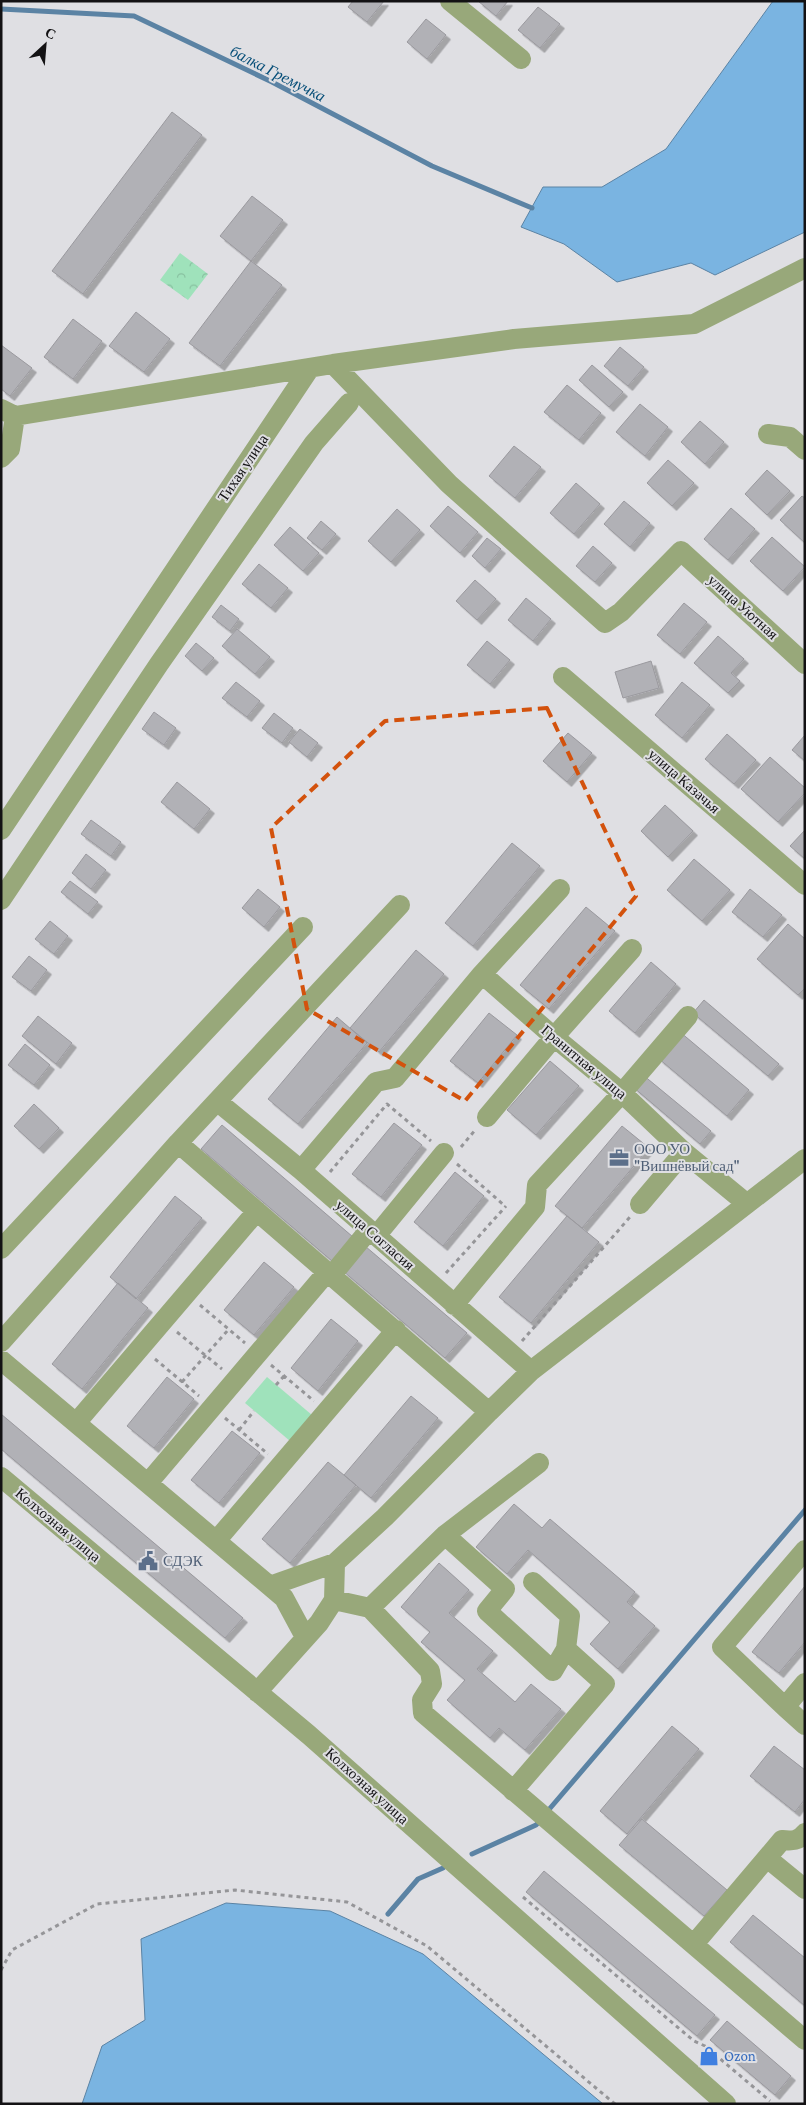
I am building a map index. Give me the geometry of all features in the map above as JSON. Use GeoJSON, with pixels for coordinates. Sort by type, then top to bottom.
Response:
{"type":"FeatureCollection","features":[{"type":"Feature","properties":{"kind":"street"},"geometry":{"type":"LineString","coordinates":[[450,1],[521,59]]}},
{"type":"Feature","properties":{"kind":"street"},"geometry":{"type":"LineString","coordinates":[[1,458],[10,449],[8,413],[514,339],[694,324],[805,268]]}},
{"type":"Feature","properties":{"kind":"street","name":"улица Уютная"},"geometry":{"type":"LineString","coordinates":[[333,364],[449,484],[605,623],[621,612],[681,551],[805,664]]}},
{"type":"Feature","properties":{"kind":"street","name":"Тихая улица"},"geometry":{"type":"LineString","coordinates":[[1,830],[310,368]]}},
{"type":"Feature","properties":{"kind":"street"},"geometry":{"type":"LineString","coordinates":[[1,900],[159,664],[314,443],[350,403]]}},
{"type":"Feature","properties":{"kind":"street"},"geometry":{"type":"LineString","coordinates":[[768,434],[790,437],[805,450]]}},
{"type":"Feature","properties":{"kind":"street","name":"улица Казачья"},"geometry":{"type":"LineString","coordinates":[[563,677],[805,885]]}},
{"type":"Feature","properties":{"kind":"street"},"geometry":{"type":"LineString","coordinates":[[301,1170],[376,1082],[395,1078],[482,974],[560,889]]}},
{"type":"Feature","properties":{"kind":"street"},"geometry":{"type":"LineString","coordinates":[[1,1342],[178,1143],[400,905]]}},
{"type":"Feature","properties":{"kind":"street"},"geometry":{"type":"LineString","coordinates":[[1,1248],[303,927]]}},
{"type":"Feature","properties":{"kind":"street"},"geometry":{"type":"LineString","coordinates":[[487,1117],[554,1037],[632,949]]}},
{"type":"Feature","properties":{"kind":"street","name":"Гранитная улица"},"geometry":{"type":"LineString","coordinates":[[482,974],[622,1093],[684,1152],[746,1203]]}},
{"type":"Feature","properties":{"kind":"street"},"geometry":{"type":"LineString","coordinates":[[454,1305],[535,1207],[537,1185],[622,1093],[688,1016]]}},
{"type":"Feature","properties":{"kind":"street","name":"улица Согласия"},"geometry":{"type":"LineString","coordinates":[[218,1102],[301,1170],[531,1371]]}},
{"type":"Feature","properties":{"kind":"street"},"geometry":{"type":"LineString","coordinates":[[178,1143],[489,1412]]}},
{"type":"Feature","properties":{"kind":"street"},"geometry":{"type":"LineString","coordinates":[[640,1204],[684,1152]]}},
{"type":"Feature","properties":{"kind":"street"},"geometry":{"type":"LineString","coordinates":[[148,1483],[330,1273],[373,1233],[444,1153]]}},
{"type":"Feature","properties":{"kind":"street"},"geometry":{"type":"LineString","coordinates":[[270,1586],[335,1562],[385,1517],[531,1371],[805,1159]]}},
{"type":"Feature","properties":{"kind":"street"},"geometry":{"type":"LineString","coordinates":[[76,1423],[257,1211]]}},
{"type":"Feature","properties":{"kind":"street"},"geometry":{"type":"LineString","coordinates":[[216,1541],[396,1330]]}},
{"type":"Feature","properties":{"kind":"street"},"geometry":{"type":"LineString","coordinates":[[1,1360],[284,1598],[305,1637]]}},
{"type":"Feature","properties":{"kind":"street"},"geometry":{"type":"LineString","coordinates":[[370,1608],[445,1535],[539,1463]]}},
{"type":"Feature","properties":{"kind":"street","name":"Колхозная улица"},"geometry":{"type":"LineString","coordinates":[[1,1477],[309,1735],[726,2104]]}},
{"type":"Feature","properties":{"kind":"street"},"geometry":{"type":"LineString","coordinates":[[445,1535],[505,1589],[487,1611],[553,1671],[566,1649],[570,1616],[533,1582]]}},
{"type":"Feature","properties":{"kind":"street"},"geometry":{"type":"LineString","coordinates":[[805,1550],[722,1647],[805,1725]]}},
{"type":"Feature","properties":{"kind":"street"},"geometry":{"type":"LineString","coordinates":[[257,1692],[319,1623],[334,1600],[335,1562]]}},
{"type":"Feature","properties":{"kind":"street"},"geometry":{"type":"LineString","coordinates":[[334,1600],[370,1608],[430,1671],[432,1684],[422,1700],[423,1713],[805,2040]]}},
{"type":"Feature","properties":{"kind":"street"},"geometry":{"type":"LineString","coordinates":[[513,1791],[605,1684],[566,1649]]}},
{"type":"Feature","properties":{"kind":"street"},"geometry":{"type":"LineString","coordinates":[[785,1707],[805,1683]]}},
{"type":"Feature","properties":{"kind":"street"},"geometry":{"type":"LineString","coordinates":[[694,1944],[782,1840],[793,1841],[801,1838],[805,1833]]}},
{"type":"Feature","properties":{"kind":"street"},"geometry":{"type":"LineString","coordinates":[[767,1858],[805,1889]]}},
{"type":"Feature","properties":{"kind":"path"},"geometry":{"type":"LineString","coordinates":[[319,1186],[388,1104],[523,1221]]}},
{"type":"Feature","properties":{"kind":"path"},"geometry":{"type":"LineString","coordinates":[[444,1153],[458,1151],[487,1117]]}},
{"type":"Feature","properties":{"kind":"path"},"geometry":{"type":"LineString","coordinates":[[510,1354],[640,1204]]}},
{"type":"Feature","properties":{"kind":"path"},"geometry":{"type":"LineString","coordinates":[[434,1287],[505,1206]]}},
{"type":"Feature","properties":{"kind":"path"},"geometry":{"type":"LineString","coordinates":[[163,1321],[236,1380]]}},
{"type":"Feature","properties":{"kind":"path"},"geometry":{"type":"LineString","coordinates":[[182,1382],[229,1330]]}},
{"type":"Feature","properties":{"kind":"path"},"geometry":{"type":"LineString","coordinates":[[276,1385],[284,1376]]}},
{"type":"Feature","properties":{"kind":"path"},"geometry":{"type":"LineString","coordinates":[[239,1430],[254,1411]]}},
{"type":"Feature","properties":{"kind":"path"},"geometry":{"type":"LineString","coordinates":[[1,1970],[12,1950],[97,1904],[235,1890],[347,1902],[427,1946],[615,2104]]}},
{"type":"Feature","properties":{"kind":"path"},"geometry":{"type":"LineString","coordinates":[[523,1897],[694,2041],[705,2046],[770,2101]]}},
{"type":"Feature","properties":{"kind":"highlighted area"},"geometry":{"type":"Polygon","coordinates":[[[547,708],[636,896],[465,1101],[307,1009],[271,828],[385,721],[547,708]]]}},
{"type":"Feature","properties":{"kind":"green space"},"geometry":{"type":"Polygon","coordinates":[[[180,253],[208,274],[188,300],[160,280],[180,253]]]}},
{"type":"Feature","properties":{"kind":"green space"},"geometry":{"type":"Polygon","coordinates":[[[267,1377],[312,1415],[290,1441],[245,1403],[267,1377]]]}},
{"type":"Feature","properties":{"kind":"water"},"geometry":{"type":"Polygon","coordinates":[[[773,1],[805,1],[805,232],[715,275],[691,263],[617,282],[564,244],[521,227],[543,187],[602,187],[666,149],[773,1]]]}},
{"type":"Feature","properties":{"kind":"water"},"geometry":{"type":"Polygon","coordinates":[[[226,1903],[330,1911],[423,1954],[603,2104],[82,2104],[102,2046],[145,2020],[141,1939],[226,1903]]]}},
{"type":"Feature","properties":{"kind":"building"},"geometry":{"type":"Polygon","coordinates":[[[353,1],[384,1],[367,22],[348,7],[353,1]]]}},
{"type":"Feature","properties":{"kind":"building"},"geometry":{"type":"Polygon","coordinates":[[[478,1],[508,1],[496,16],[478,1]]]}},
{"type":"Feature","properties":{"kind":"building"},"geometry":{"type":"Polygon","coordinates":[[[538,7],[560,24],[540,48],[518,30],[538,7]]]}},
{"type":"Feature","properties":{"kind":"building"},"geometry":{"type":"Polygon","coordinates":[[[426,19],[446,35],[427,59],[407,42],[426,19]]]}},
{"type":"Feature","properties":{"kind":"building"},"geometry":{"type":"Polygon","coordinates":[[[172,112],[202,135],[83,294],[52,271],[172,112]]]}},
{"type":"Feature","properties":{"kind":"building"},"geometry":{"type":"Polygon","coordinates":[[[252,196],[283,220],[251,261],[220,236],[252,196]]]}},
{"type":"Feature","properties":{"kind":"building"},"geometry":{"type":"Polygon","coordinates":[[[251,261],[282,285],[220,366],[189,343],[251,261]]]}},
{"type":"Feature","properties":{"kind":"building"},"geometry":{"type":"Polygon","coordinates":[[[136,312],[170,339],[144,372],[109,346],[136,312]]]}},
{"type":"Feature","properties":{"kind":"building"},"geometry":{"type":"Polygon","coordinates":[[[73,319],[102,341],[73,379],[44,357],[73,319]]]}},
{"type":"Feature","properties":{"kind":"building"},"geometry":{"type":"Polygon","coordinates":[[[1,345],[32,368],[10,396],[1,389],[1,345]]]}},
{"type":"Feature","properties":{"kind":"building"},"geometry":{"type":"Polygon","coordinates":[[[620,347],[644,367],[628,386],[604,366],[620,347]]]}},
{"type":"Feature","properties":{"kind":"building"},"geometry":{"type":"Polygon","coordinates":[[[592,365],[623,392],[609,407],[579,380],[592,365]]]}},
{"type":"Feature","properties":{"kind":"building"},"geometry":{"type":"Polygon","coordinates":[[[567,385],[601,413],[579,440],[544,412],[567,385]]]}},
{"type":"Feature","properties":{"kind":"building"},"geometry":{"type":"Polygon","coordinates":[[[640,404],[668,427],[645,456],[616,432],[640,404]]]}},
{"type":"Feature","properties":{"kind":"building"},"geometry":{"type":"Polygon","coordinates":[[[700,421],[724,442],[705,464],[681,442],[700,421]]]}},
{"type":"Feature","properties":{"kind":"building"},"geometry":{"type":"Polygon","coordinates":[[[514,446],[541,467],[515,498],[489,476],[514,446]]]}},
{"type":"Feature","properties":{"kind":"building"},"geometry":{"type":"Polygon","coordinates":[[[668,460],[694,483],[672,506],[647,483],[668,460]]]}},
{"type":"Feature","properties":{"kind":"building"},"geometry":{"type":"Polygon","coordinates":[[[767,470],[790,491],[767,515],[745,494],[767,470]]]}},
{"type":"Feature","properties":{"kind":"building"},"geometry":{"type":"Polygon","coordinates":[[[576,483],[600,504],[574,534],[550,513],[576,483]]]}},
{"type":"Feature","properties":{"kind":"building"},"geometry":{"type":"Polygon","coordinates":[[[802,496],[805,498],[805,543],[780,520],[802,496]]]}},
{"type":"Feature","properties":{"kind":"building"},"geometry":{"type":"Polygon","coordinates":[[[624,501],[650,523],[630,547],[604,524],[624,501]]]}},
{"type":"Feature","properties":{"kind":"building"},"geometry":{"type":"Polygon","coordinates":[[[448,506],[478,532],[460,553],[430,526],[448,506]]]}},
{"type":"Feature","properties":{"kind":"building"},"geometry":{"type":"Polygon","coordinates":[[[731,508],[755,529],[728,560],[704,539],[731,508]]]}},
{"type":"Feature","properties":{"kind":"building"},"geometry":{"type":"Polygon","coordinates":[[[397,509],[420,530],[391,562],[368,541],[397,509]]]}},
{"type":"Feature","properties":{"kind":"building"},"geometry":{"type":"Polygon","coordinates":[[[321,521],[336,534],[322,550],[307,538],[321,521]]]}},
{"type":"Feature","properties":{"kind":"building"},"geometry":{"type":"Polygon","coordinates":[[[290,527],[319,553],[303,571],[274,545],[290,527]]]}},
{"type":"Feature","properties":{"kind":"building"},"geometry":{"type":"Polygon","coordinates":[[[772,537],[805,567],[783,591],[750,561],[772,537]]]}},
{"type":"Feature","properties":{"kind":"building"},"geometry":{"type":"Polygon","coordinates":[[[487,538],[501,549],[485,568],[472,556],[487,538]]]}},
{"type":"Feature","properties":{"kind":"building"},"geometry":{"type":"Polygon","coordinates":[[[593,546],[612,563],[595,582],[576,566],[593,546]]]}},
{"type":"Feature","properties":{"kind":"building"},"geometry":{"type":"Polygon","coordinates":[[[259,564],[288,588],[271,608],[242,584],[259,564]]]}},
{"type":"Feature","properties":{"kind":"building"},"geometry":{"type":"Polygon","coordinates":[[[475,580],[496,599],[477,620],[456,601],[475,580]]]}},
{"type":"Feature","properties":{"kind":"building"},"geometry":{"type":"Polygon","coordinates":[[[526,598],[551,619],[533,641],[508,620],[526,598]]]}},
{"type":"Feature","properties":{"kind":"building"},"geometry":{"type":"Polygon","coordinates":[[[684,603],[707,622],[680,654],[657,635],[684,603]]]}},
{"type":"Feature","properties":{"kind":"building"},"geometry":{"type":"Polygon","coordinates":[[[221,605],[239,619],[230,631],[212,617],[221,605]]]}},
{"type":"Feature","properties":{"kind":"building"},"geometry":{"type":"Polygon","coordinates":[[[237,629],[270,657],[255,674],[222,646],[237,629]]]}},
{"type":"Feature","properties":{"kind":"building"},"geometry":{"type":"Polygon","coordinates":[[[718,636],[744,659],[731,673],[740,681],[728,693],[694,663],[718,636]]]}},
{"type":"Feature","properties":{"kind":"building"},"geometry":{"type":"Polygon","coordinates":[[[487,641],[510,660],[490,684],[467,665],[487,641]]]}},
{"type":"Feature","properties":{"kind":"building"},"geometry":{"type":"Polygon","coordinates":[[[196,643],[214,658],[202,671],[185,656],[196,643]]]}},
{"type":"Feature","properties":{"kind":"building"},"geometry":{"type":"Polygon","coordinates":[[[651,661],[659,688],[623,698],[615,672],[651,661]]]}},
{"type":"Feature","properties":{"kind":"building"},"geometry":{"type":"Polygon","coordinates":[[[236,682],[260,701],[247,717],[222,698],[236,682]]]}},
{"type":"Feature","properties":{"kind":"building"},"geometry":{"type":"Polygon","coordinates":[[[682,682],[710,705],[682,738],[655,715],[682,682]]]}},
{"type":"Feature","properties":{"kind":"building"},"geometry":{"type":"Polygon","coordinates":[[[154,712],[176,728],[164,745],[142,729],[154,712]]]}},
{"type":"Feature","properties":{"kind":"building"},"geometry":{"type":"Polygon","coordinates":[[[274,713],[293,728],[282,743],[262,728],[274,713]]]}},
{"type":"Feature","properties":{"kind":"building"},"geometry":{"type":"Polygon","coordinates":[[[300,729],[318,743],[307,757],[289,742],[300,729]]]}},
{"type":"Feature","properties":{"kind":"building"},"geometry":{"type":"Polygon","coordinates":[[[568,733],[592,753],[567,782],[543,761],[568,733]]]}},
{"type":"Feature","properties":{"kind":"building"},"geometry":{"type":"Polygon","coordinates":[[[727,734],[756,760],[734,784],[705,759],[727,734]]]}},
{"type":"Feature","properties":{"kind":"building"},"geometry":{"type":"Polygon","coordinates":[[[805,735],[805,761],[792,750],[805,735]]]}},
{"type":"Feature","properties":{"kind":"building"},"geometry":{"type":"Polygon","coordinates":[[[770,757],[805,788],[805,793],[778,822],[741,789],[770,757]]]}},
{"type":"Feature","properties":{"kind":"building"},"geometry":{"type":"Polygon","coordinates":[[[177,782],[210,809],[194,829],[161,802],[177,782]]]}},
{"type":"Feature","properties":{"kind":"building"},"geometry":{"type":"Polygon","coordinates":[[[665,805],[693,831],[668,857],[641,831],[665,805]]]}},
{"type":"Feature","properties":{"kind":"building"},"geometry":{"type":"Polygon","coordinates":[[[91,820],[121,842],[111,856],[81,834],[91,820]]]}},
{"type":"Feature","properties":{"kind":"building"},"geometry":{"type":"Polygon","coordinates":[[[805,830],[805,859],[790,846],[805,830]]]}},
{"type":"Feature","properties":{"kind":"building"},"geometry":{"type":"Polygon","coordinates":[[[512,843],[540,866],[473,946],[445,923],[512,843]]]}},
{"type":"Feature","properties":{"kind":"building"},"geometry":{"type":"Polygon","coordinates":[[[86,854],[106,870],[91,889],[72,873],[86,854]]]}},
{"type":"Feature","properties":{"kind":"building"},"geometry":{"type":"Polygon","coordinates":[[[694,859],[730,890],[702,921],[667,890],[694,859]]]}},
{"type":"Feature","properties":{"kind":"building"},"geometry":{"type":"Polygon","coordinates":[[[70,881],[98,902],[88,914],[61,892],[70,881]]]}},
{"type":"Feature","properties":{"kind":"building"},"geometry":{"type":"Polygon","coordinates":[[[258,889],[280,907],[264,927],[242,908],[258,889]]]}},
{"type":"Feature","properties":{"kind":"building"},"geometry":{"type":"Polygon","coordinates":[[[750,889],[782,915],[763,937],[732,912],[750,889]]]}},
{"type":"Feature","properties":{"kind":"building"},"geometry":{"type":"Polygon","coordinates":[[[586,907],[615,931],[549,1009],[520,985],[586,907]]]}},
{"type":"Feature","properties":{"kind":"building"},"geometry":{"type":"Polygon","coordinates":[[[50,921],[68,936],[54,954],[35,939],[50,921]]]}},
{"type":"Feature","properties":{"kind":"building"},"geometry":{"type":"Polygon","coordinates":[[[788,924],[805,939],[805,988],[798,995],[757,959],[788,924]]]}},
{"type":"Feature","properties":{"kind":"building"},"geometry":{"type":"Polygon","coordinates":[[[416,950],[444,974],[379,1052],[350,1028],[416,950]]]}},
{"type":"Feature","properties":{"kind":"building"},"geometry":{"type":"Polygon","coordinates":[[[29,956],[47,970],[31,991],[12,977],[29,956]]]}},
{"type":"Feature","properties":{"kind":"building"},"geometry":{"type":"Polygon","coordinates":[[[651,962],[676,984],[635,1033],[609,1011],[651,962]]]}},
{"type":"Feature","properties":{"kind":"building"},"geometry":{"type":"Polygon","coordinates":[[[704,1000],[779,1064],[768,1076],[693,1013],[704,1000]]]}},
{"type":"Feature","properties":{"kind":"building"},"geometry":{"type":"Polygon","coordinates":[[[489,1013],[517,1035],[478,1083],[450,1061],[489,1013]]]}},
{"type":"Feature","properties":{"kind":"building"},"geometry":{"type":"Polygon","coordinates":[[[38,1016],[72,1043],[56,1064],[22,1036],[38,1016]]]}},
{"type":"Feature","properties":{"kind":"building"},"geometry":{"type":"Polygon","coordinates":[[[337,1017],[367,1043],[298,1124],[268,1099],[337,1017]]]}},
{"type":"Feature","properties":{"kind":"building"},"geometry":{"type":"Polygon","coordinates":[[[680,1032],[749,1090],[727,1116],[658,1058],[680,1032]]]}},
{"type":"Feature","properties":{"kind":"building"},"geometry":{"type":"Polygon","coordinates":[[[25,1044],[50,1065],[34,1085],[8,1065],[25,1044]]]}},
{"type":"Feature","properties":{"kind":"building"},"geometry":{"type":"Polygon","coordinates":[[[550,1061],[579,1086],[536,1135],[507,1110],[550,1061]]]}},
{"type":"Feature","properties":{"kind":"building"},"geometry":{"type":"Polygon","coordinates":[[[643,1075],[711,1131],[700,1144],[633,1087],[643,1075]]]}},
{"type":"Feature","properties":{"kind":"building"},"geometry":{"type":"Polygon","coordinates":[[[34,1104],[59,1128],[39,1149],[14,1126],[34,1104]]]}},
{"type":"Feature","properties":{"kind":"building"},"geometry":{"type":"Polygon","coordinates":[[[394,1123],[422,1145],[381,1197],[352,1174],[394,1123]]]}},
{"type":"Feature","properties":{"kind":"building"},"geometry":{"type":"Polygon","coordinates":[[[222,1125],[353,1237],[332,1261],[201,1149],[222,1125]]]}},
{"type":"Feature","properties":{"kind":"building"},"geometry":{"type":"Polygon","coordinates":[[[622,1126],[649,1148],[582,1228],[555,1206],[622,1126]]]}},
{"type":"Feature","properties":{"kind":"building"},"geometry":{"type":"Polygon","coordinates":[[[455,1172],[484,1196],[443,1246],[414,1222],[455,1172]]]}},
{"type":"Feature","properties":{"kind":"building"},"geometry":{"type":"Polygon","coordinates":[[[175,1196],[202,1218],[136,1299],[110,1277],[175,1196]]]}},
{"type":"Feature","properties":{"kind":"building"},"geometry":{"type":"Polygon","coordinates":[[[567,1216],[599,1242],[531,1323],[499,1297],[567,1216]]]}},
{"type":"Feature","properties":{"kind":"building"},"geometry":{"type":"Polygon","coordinates":[[[365,1246],[467,1333],[445,1358],[343,1271],[365,1246]]]}},
{"type":"Feature","properties":{"kind":"building"},"geometry":{"type":"Polygon","coordinates":[[[264,1262],[294,1287],[254,1335],[224,1310],[264,1262]]]}},
{"type":"Feature","properties":{"kind":"building"},"geometry":{"type":"Polygon","coordinates":[[[118,1283],[148,1308],[82,1389],[52,1364],[118,1283]]]}},
{"type":"Feature","properties":{"kind":"building"},"geometry":{"type":"Polygon","coordinates":[[[331,1319],[358,1341],[318,1391],[291,1368],[331,1319]]]}},
{"type":"Feature","properties":{"kind":"building"},"geometry":{"type":"Polygon","coordinates":[[[167,1377],[194,1399],[154,1448],[127,1426],[167,1377]]]}},
{"type":"Feature","properties":{"kind":"building"},"geometry":{"type":"Polygon","coordinates":[[[411,1396],[438,1418],[371,1498],[344,1475],[411,1396]]]}},
{"type":"Feature","properties":{"kind":"building"},"geometry":{"type":"Polygon","coordinates":[[[1,1414],[243,1618],[225,1638],[1,1449],[1,1414]]]}},
{"type":"Feature","properties":{"kind":"building"},"geometry":{"type":"Polygon","coordinates":[[[232,1431],[260,1453],[219,1503],[191,1480],[232,1431]]]}},
{"type":"Feature","properties":{"kind":"building"},"geometry":{"type":"Polygon","coordinates":[[[328,1462],[356,1485],[290,1563],[262,1539],[328,1462]]]}},
{"type":"Feature","properties":{"kind":"building"},"geometry":{"type":"Polygon","coordinates":[[[514,1504],[542,1528],[550,1519],[635,1592],[627,1602],[655,1626],[618,1669],[590,1644],[610,1622],[528,1550],[507,1574],[476,1547],[514,1504]]]}},
{"type":"Feature","properties":{"kind":"building"},"geometry":{"type":"Polygon","coordinates":[[[439,1563],[469,1590],[449,1613],[493,1651],[477,1669],[515,1702],[531,1684],[561,1709],[525,1750],[499,1728],[490,1738],[447,1700],[465,1680],[421,1642],[430,1632],[401,1607],[439,1563]]]}},
{"type":"Feature","properties":{"kind":"building"},"geometry":{"type":"Polygon","coordinates":[[[805,1586],[805,1642],[779,1673],[752,1652],[805,1586]]]}},
{"type":"Feature","properties":{"kind":"building"},"geometry":{"type":"Polygon","coordinates":[[[672,1726],[699,1749],[627,1834],[600,1811],[672,1726]]]}},
{"type":"Feature","properties":{"kind":"building"},"geometry":{"type":"Polygon","coordinates":[[[774,1746],[805,1770],[805,1799],[795,1812],[750,1776],[774,1746]]]}},
{"type":"Feature","properties":{"kind":"building"},"geometry":{"type":"Polygon","coordinates":[[[642,1819],[727,1890],[704,1916],[619,1845],[642,1819]]]}},
{"type":"Feature","properties":{"kind":"building"},"geometry":{"type":"Polygon","coordinates":[[[544,1871],[715,2015],[697,2036],[526,1892],[544,1871]]]}},
{"type":"Feature","properties":{"kind":"building"},"geometry":{"type":"Polygon","coordinates":[[[753,1915],[805,1958],[805,2006],[730,1942],[753,1915]]]}},
{"type":"Feature","properties":{"kind":"building"},"geometry":{"type":"Polygon","coordinates":[[[727,2021],[791,2076],[775,2095],[710,2040],[727,2021]]]}},
{"type":"Feature","properties":{"kind":"waterway","name":"балка Гремучка"},"geometry":{"type":"LineString","coordinates":[[1,9],[134,16],[272,82],[432,166],[532,208]]}},
{"type":"Feature","properties":{"kind":"waterway"},"geometry":{"type":"LineString","coordinates":[[546,1813],[805,1510]]}},
{"type":"Feature","properties":{"kind":"waterway"},"geometry":{"type":"LineString","coordinates":[[472,1854],[536,1825],[541,1820]]}},
{"type":"Feature","properties":{"kind":"waterway"},"geometry":{"type":"LineString","coordinates":[[388,1914],[418,1879],[443,1868]]}},
{"type":"Feature","properties":{"kind":"place","name":"ООО УО \"Вишнёвый сад\""},"geometry":{"type":"Point","coordinates":[619,1158]}},
{"type":"Feature","properties":{"kind":"place","name":"СДЭК"},"geometry":{"type":"Point","coordinates":[148,1561]}},
{"type":"Feature","properties":{"kind":"place","name":"Ozon"},"geometry":{"type":"Point","coordinates":[709,2056]}}]}
